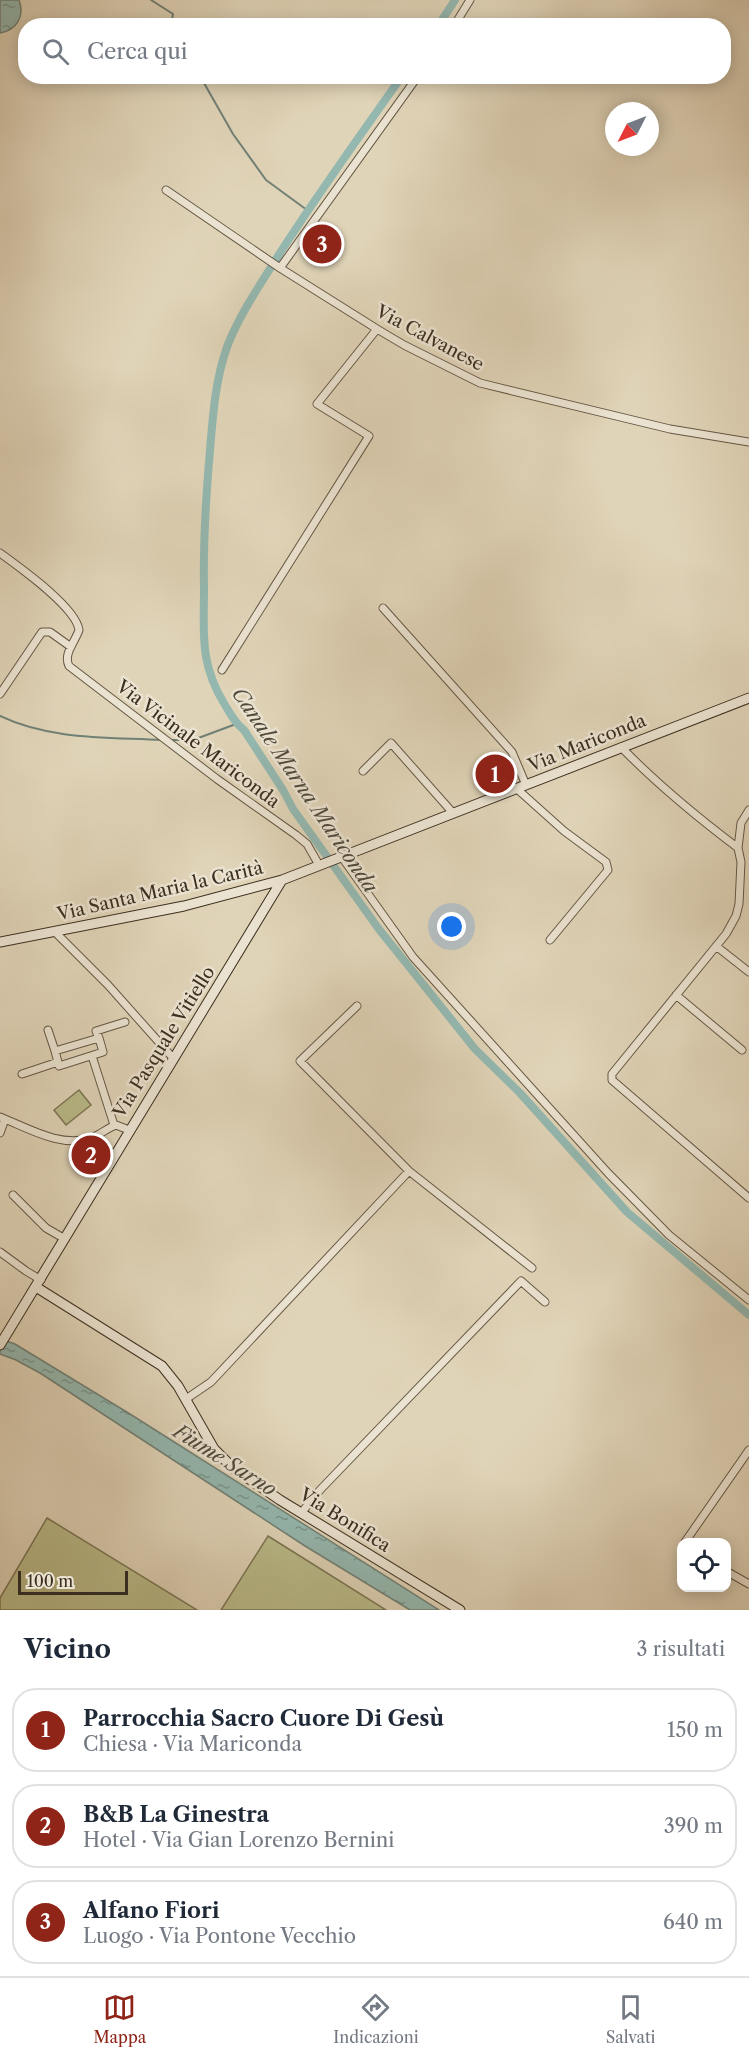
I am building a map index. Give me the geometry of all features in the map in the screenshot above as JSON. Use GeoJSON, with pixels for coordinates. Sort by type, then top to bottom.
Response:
{"type":"FeatureCollection","features":[{"type":"Feature","properties":{"kind":"street"},"geometry":{"type":"LineString","coordinates":[[459,18],[470,0]]}},
{"type":"Feature","properties":{"kind":"street"},"geometry":{"type":"LineString","coordinates":[[279,268],[412,84]]}},
{"type":"Feature","properties":{"kind":"street","name":"Via Calvanese"},"geometry":{"type":"LineString","coordinates":[[166,190],[279,268],[377,329],[480,383],[670,429],[749,442]]}},
{"type":"Feature","properties":{"kind":"street"},"geometry":{"type":"LineString","coordinates":[[222,670],[369,436],[316,404],[377,329]]}},
{"type":"Feature","properties":{"kind":"street"},"geometry":{"type":"LineString","coordinates":[[0,553],[43,587],[75,620],[79,630],[71,647],[50,632],[45,630],[42,632],[0,694]]}},
{"type":"Feature","properties":{"kind":"street"},"geometry":{"type":"LineString","coordinates":[[383,608],[512,752],[526,785]]}},
{"type":"Feature","properties":{"kind":"street","name":"Via Vicinale Mariconda"},"geometry":{"type":"LineString","coordinates":[[71,647],[67,657],[69,666],[217,779],[296,835],[307,844],[322,863]]}},
{"type":"Feature","properties":{"kind":"street","name":"Via Mariconda"},"geometry":{"type":"LineString","coordinates":[[339,857],[749,698]]}},
{"type":"Feature","properties":{"kind":"street"},"geometry":{"type":"LineString","coordinates":[[363,771],[392,743],[453,813]]}},
{"type":"Feature","properties":{"kind":"street"},"geometry":{"type":"LineString","coordinates":[[621,747],[646,772],[738,848]]}},
{"type":"Feature","properties":{"kind":"street"},"geometry":{"type":"LineString","coordinates":[[516,788],[564,831],[606,862],[608,870],[550,940]]}},
{"type":"Feature","properties":{"kind":"street"},"geometry":{"type":"LineString","coordinates":[[749,810],[741,823],[738,848],[741,862],[739,904],[736,916],[726,934],[612,1074],[612,1080],[749,1198]]}},
{"type":"Feature","properties":{"kind":"street"},"geometry":{"type":"LineString","coordinates":[[339,857],[413,957],[608,1173],[669,1235],[749,1300]]}},
{"type":"Feature","properties":{"kind":"street","name":"Via Santa Maria la Carità"},"geometry":{"type":"LineString","coordinates":[[0,942],[56,933],[224,897],[282,880],[339,857]]}},
{"type":"Feature","properties":{"kind":"street","name":"Via Pasquale Vitiello"},"geometry":{"type":"LineString","coordinates":[[3,1340],[282,880]]}},
{"type":"Feature","properties":{"kind":"street"},"geometry":{"type":"LineString","coordinates":[[56,933],[108,985],[173,1058]]}},
{"type":"Feature","properties":{"kind":"street"},"geometry":{"type":"LineString","coordinates":[[716,946],[749,972]]}},
{"type":"Feature","properties":{"kind":"street"},"geometry":{"type":"LineString","coordinates":[[676,995],[742,1050]]}},
{"type":"Feature","properties":{"kind":"street"},"geometry":{"type":"LineString","coordinates":[[357,1006],[300,1061],[409,1171],[532,1268]]}},
{"type":"Feature","properties":{"kind":"street"},"geometry":{"type":"LineString","coordinates":[[48,1030],[59,1066],[103,1052],[96,1031],[126,1022]]}},
{"type":"Feature","properties":{"kind":"street"},"geometry":{"type":"LineString","coordinates":[[55,1051],[99,1038]]}},
{"type":"Feature","properties":{"kind":"street"},"geometry":{"type":"LineString","coordinates":[[92,1056],[114,1125]]}},
{"type":"Feature","properties":{"kind":"street"},"geometry":{"type":"LineString","coordinates":[[22,1074],[58,1062]]}},
{"type":"Feature","properties":{"kind":"street"},"geometry":{"type":"LineString","coordinates":[[0,1133],[3,1118],[56,1139],[83,1140],[102,1133],[114,1125],[120,1125],[129,1130]]}},
{"type":"Feature","properties":{"kind":"street"},"geometry":{"type":"LineString","coordinates":[[102,1133],[98,1142],[102,1152]]}},
{"type":"Feature","properties":{"kind":"street"},"geometry":{"type":"LineString","coordinates":[[83,1140],[112,1160]]}},
{"type":"Feature","properties":{"kind":"street"},"geometry":{"type":"LineString","coordinates":[[186,1399],[211,1382],[409,1171]]}},
{"type":"Feature","properties":{"kind":"street"},"geometry":{"type":"LineString","coordinates":[[13,1195],[46,1228],[65,1239]]}},
{"type":"Feature","properties":{"kind":"street"},"geometry":{"type":"LineString","coordinates":[[0,1252],[26,1271],[39,1284]]}},
{"type":"Feature","properties":{"kind":"street"},"geometry":{"type":"LineString","coordinates":[[302,1512],[320,1490],[521,1281],[546,1302]]}},
{"type":"Feature","properties":{"kind":"street","name":"Via Bonifica"},"geometry":{"type":"LineString","coordinates":[[39,1284],[162,1366],[174,1379],[205,1436],[226,1462],[242,1475],[460,1610]]}},
{"type":"Feature","properties":{"kind":"street"},"geometry":{"type":"LineString","coordinates":[[688,1538],[749,1450]]}},
{"type":"Feature","properties":{"kind":"street"},"geometry":{"type":"LineString","coordinates":[[731,1574],[749,1584]]}},
{"type":"Feature","properties":{"kind":"green space"},"geometry":{"type":"Polygon","coordinates":[[[79,1090],[91,1105],[66,1125],[54,1110],[79,1090]]]}},
{"type":"Feature","properties":{"kind":"green space"},"geometry":{"type":"Polygon","coordinates":[[[47,1518],[197,1610],[0,1610],[0,1598],[47,1518]]]}},
{"type":"Feature","properties":{"kind":"green space"},"geometry":{"type":"Polygon","coordinates":[[[268,1536],[386,1610],[221,1610],[268,1536]]]}},
{"type":"Feature","properties":{"kind":"water"},"geometry":{"type":"Polygon","coordinates":[[[0,0],[19,0],[21,11],[18,21],[11,29],[0,33],[0,0]]]}},
{"type":"Feature","properties":{"kind":"water","name":"Fiume Sarno"},"geometry":{"type":"Polygon","coordinates":[[[0,1339],[15,1344],[130,1414],[439,1610],[410,1610],[305,1546],[40,1373],[0,1354],[0,1339]]]}},
{"type":"Feature","properties":{"kind":"waterway"},"geometry":{"type":"LineString","coordinates":[[151,0],[173,14],[172,18]]}},
{"type":"Feature","properties":{"kind":"waterway","name":"Canale Marna Mariconda"},"geometry":{"type":"LineString","coordinates":[[443,18],[455,0]]}},
{"type":"Feature","properties":{"kind":"waterway"},"geometry":{"type":"LineString","coordinates":[[205,84],[233,134],[266,180],[307,210]]}},
{"type":"Feature","properties":{"kind":"waterway","name":"Canale Marna Mariconda"},"geometry":{"type":"LineString","coordinates":[[396,84],[278,256],[244,312],[227,347],[215,398],[205,518],[204,634],[207,662],[217,690],[231,715],[244,730],[293,809],[378,928],[475,1049],[520,1093],[627,1212],[749,1315]]}},
{"type":"Feature","properties":{"kind":"waterway"},"geometry":{"type":"LineString","coordinates":[[0,716],[19,724],[59,733],[162,740]]}},
{"type":"Feature","properties":{"kind":"waterway"},"geometry":{"type":"LineString","coordinates":[[171,740],[193,740],[236,724]]}},
{"type":"Feature","properties":{"kind":"place","name":"Alfano Fiori"},"geometry":{"type":"Point","coordinates":[322,244]}},
{"type":"Feature","properties":{"kind":"place","name":"Parrocchia Sacro Cuore Di Gesù"},"geometry":{"type":"Point","coordinates":[495,774]}},
{"type":"Feature","properties":{"kind":"place","name":"B&B La Ginestra"},"geometry":{"type":"Point","coordinates":[91,1155]}}]}
